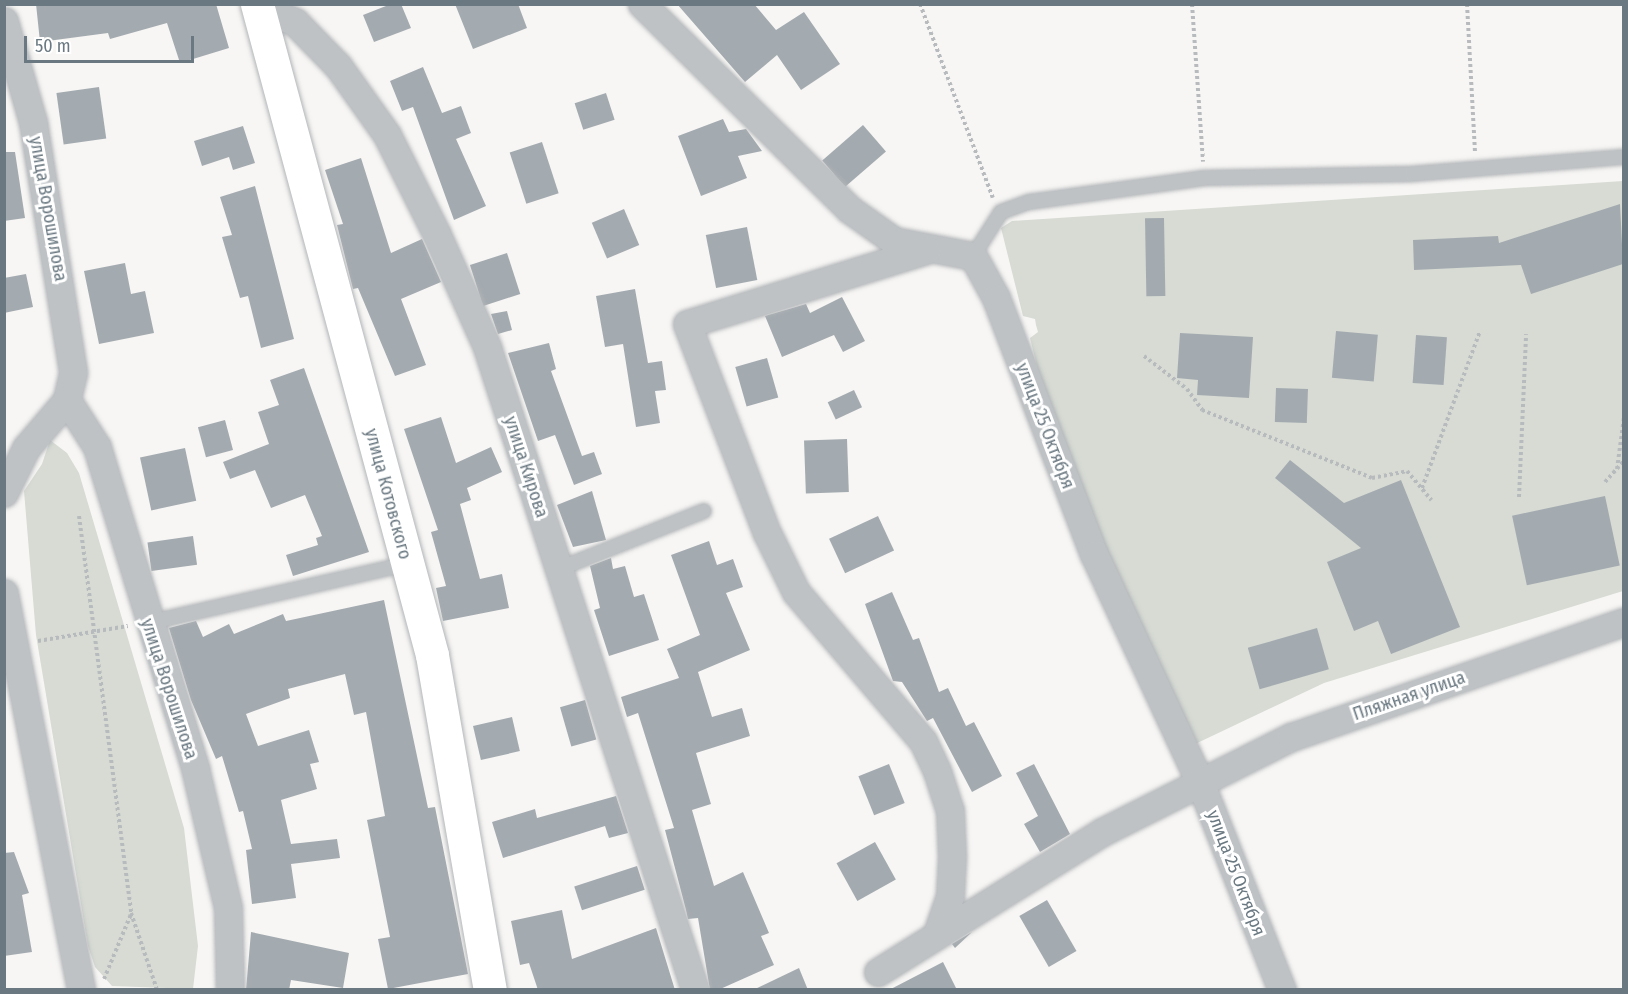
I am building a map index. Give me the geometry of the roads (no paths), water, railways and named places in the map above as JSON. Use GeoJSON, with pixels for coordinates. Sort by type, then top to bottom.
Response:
{"type":"FeatureCollection","features":[{"type":"Feature","properties":{"kind":"highway","name":"улица Котовского"},"geometry":{"type":"LineString","coordinates":[[257,5],[432,655],[486,989]]}},
{"type":"Feature","properties":{"kind":"street"},"geometry":{"type":"LineString","coordinates":[[642,4],[849,208],[894,241],[926,250],[973,256]]}},
{"type":"Feature","properties":{"kind":"street","name":"улица Кирова"},"geometry":{"type":"LineString","coordinates":[[257,5],[295,22],[314,38],[387,135],[487,347],[695,990]]}},
{"type":"Feature","properties":{"kind":"street","name":"улица Ворошилова"},"geometry":{"type":"LineString","coordinates":[[4,21],[33,122],[58,260],[73,374],[67,400],[6,480]]}},
{"type":"Feature","properties":{"kind":"street"},"geometry":{"type":"LineString","coordinates":[[926,250],[687,324],[767,533],[796,592],[923,741],[937,771],[950,811],[952,857],[950,896],[938,931]]}},
{"type":"Feature","properties":{"kind":"street","name":"улица 25 Октября"},"geometry":{"type":"LineString","coordinates":[[973,256],[996,298],[1094,554],[1200,782],[1282,990]]}},
{"type":"Feature","properties":{"kind":"street","name":"улица Ворошилова"},"geometry":{"type":"LineString","coordinates":[[67,400],[97,447],[219,862],[231,940],[230,990]]}},
{"type":"Feature","properties":{"kind":"street"},"geometry":{"type":"LineString","coordinates":[[4,593],[81,990]]}},
{"type":"Feature","properties":{"kind":"street","name":"Пляжная улица"},"geometry":{"type":"LineString","coordinates":[[878,972],[938,931],[1102,832],[1291,737],[1623,622]]}},
{"type":"Feature","properties":{"kind":"lane"},"geometry":{"type":"LineString","coordinates":[[973,256],[1001,212],[1029,202],[1204,178],[1476,169],[1623,157]]}},
{"type":"Feature","properties":{"kind":"lane"},"geometry":{"type":"LineString","coordinates":[[559,569],[704,511]]}},
{"type":"Feature","properties":{"kind":"lane"},"geometry":{"type":"LineString","coordinates":[[147,623],[407,564]]}}]}
